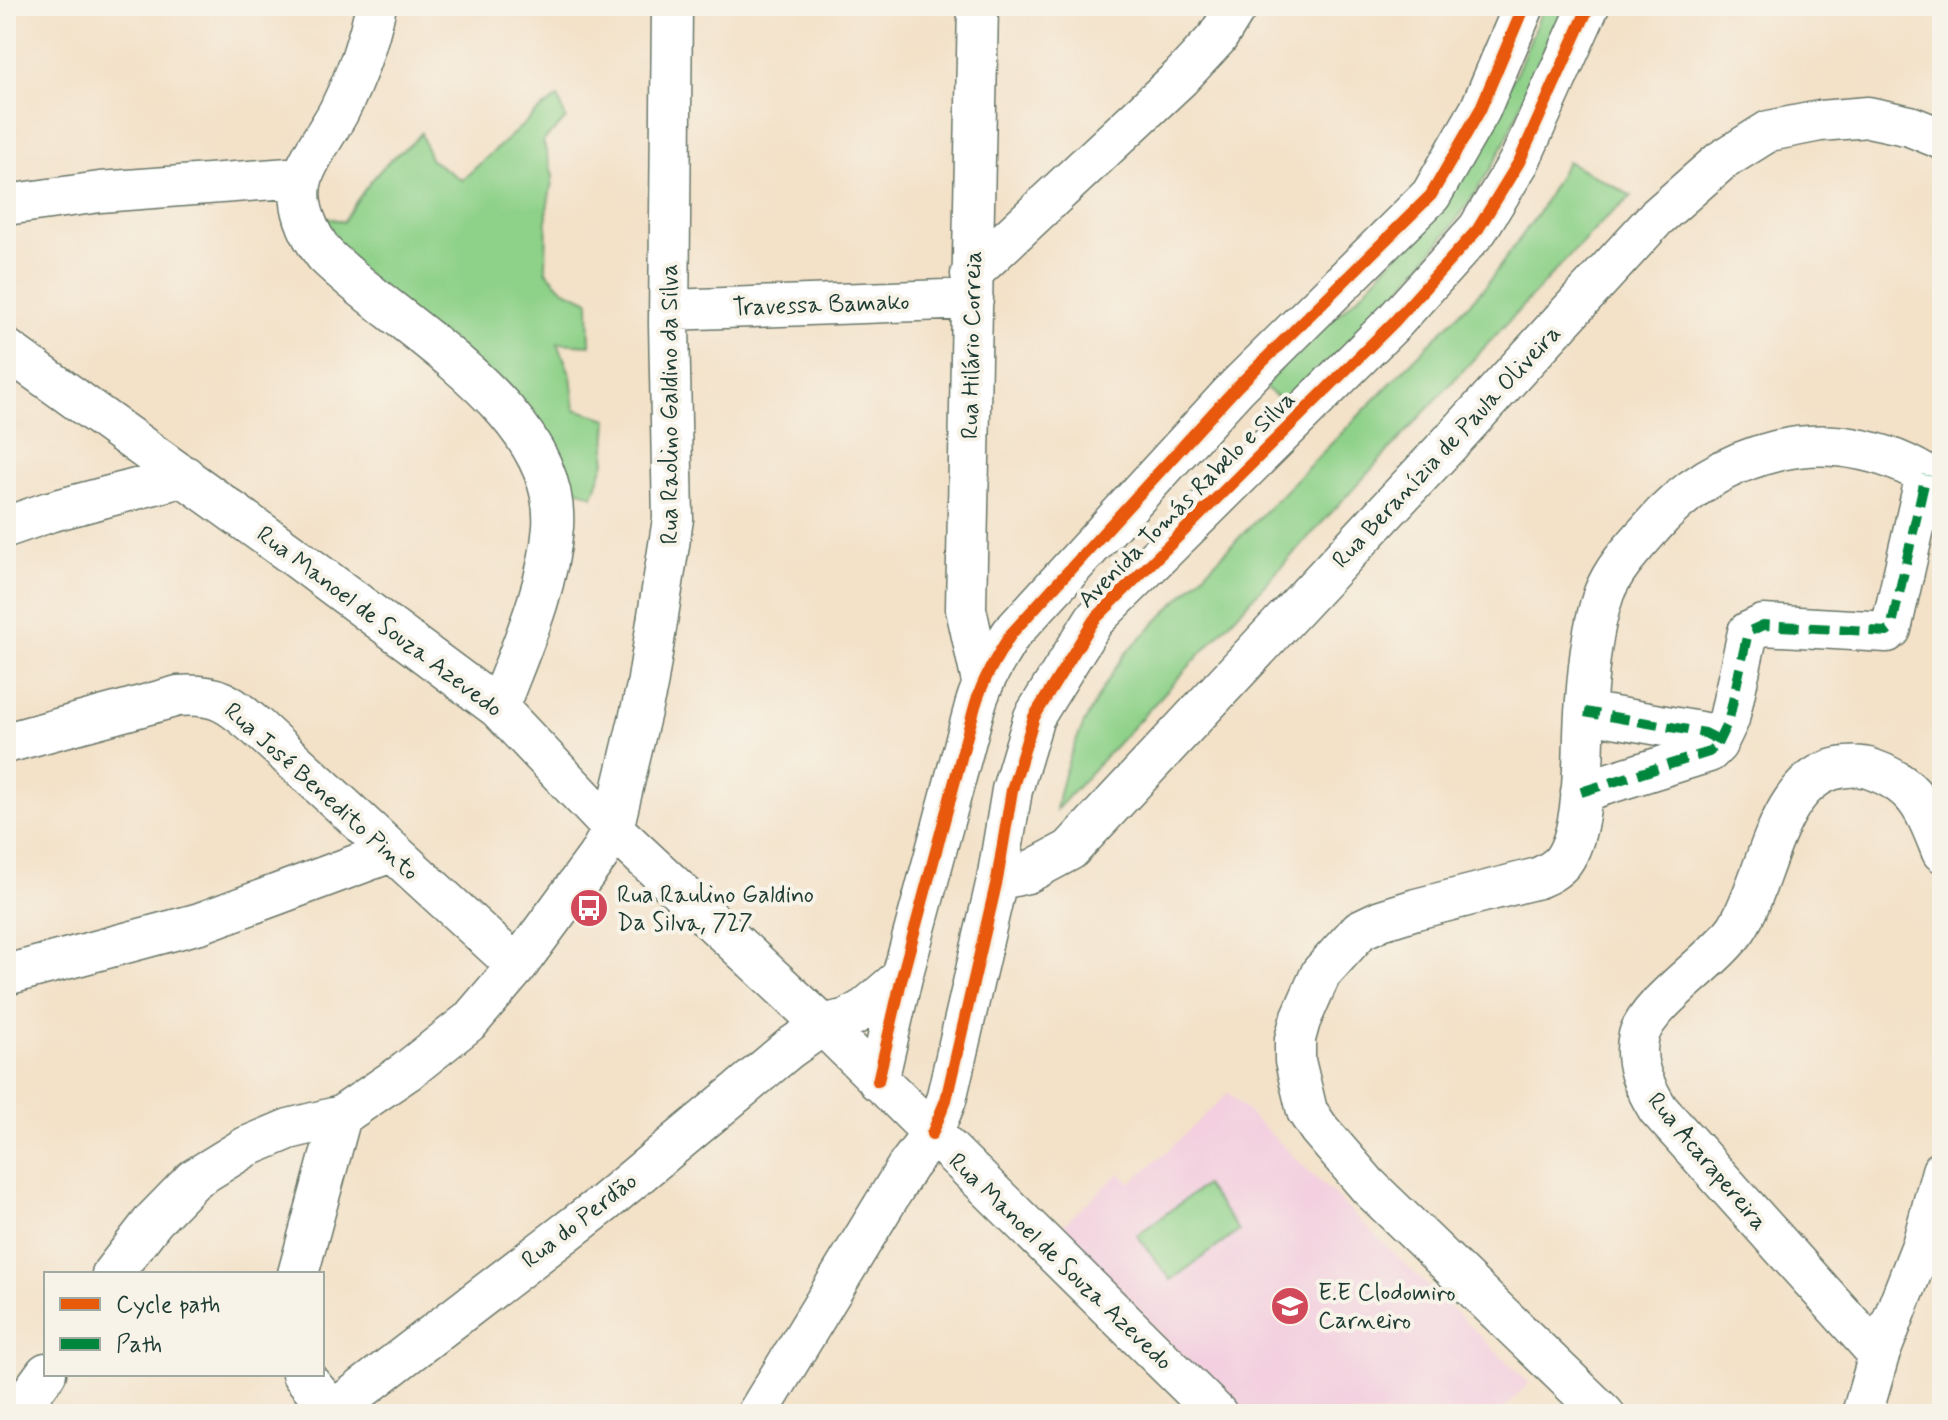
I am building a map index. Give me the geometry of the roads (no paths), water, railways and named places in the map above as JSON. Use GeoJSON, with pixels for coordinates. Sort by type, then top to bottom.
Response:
{"type":"FeatureCollection","features":[{"type":"Feature","properties":{"kind":"street"},"geometry":{"type":"LineString","coordinates":[[376,6],[363,55],[339,110],[302,177],[302,207],[305,222],[319,248],[337,267],[481,384],[506,413],[540,461],[546,475],[552,498],[553,526],[548,558],[537,602],[498,708]]}},
{"type":"Feature","properties":{"kind":"street","name":"Rua Raolino Galdino da Silva"},"geometry":{"type":"LineString","coordinates":[[114,1272],[154,1220],[194,1179],[246,1147],[289,1129],[341,1116],[407,1071],[470,1021],[517,966],[598,856],[613,829],[647,686],[673,519],[669,310],[672,6]]}},
{"type":"Feature","properties":{"kind":"street","name":"Rua Hilário Correia"},"geometry":{"type":"LineString","coordinates":[[978,6],[966,609],[982,682]]}},
{"type":"Feature","properties":{"kind":"street"},"geometry":{"type":"LineString","coordinates":[[972,287],[1180,78],[1217,38],[1237,6]]}},
{"type":"Feature","properties":{"kind":"street","name":"Avenida Tomás Rabelo e Silva"},"geometry":{"type":"LineString","coordinates":[[878,1081],[902,977],[982,682],[1011,634],[1237,387],[1431,195],[1480,110],[1524,6]]}},
{"type":"Feature","properties":{"kind":"street","name":"Avenida Tomás Rabelo e Silva"},"geometry":{"type":"LineString","coordinates":[[770,1408],[907,1167],[932,1134],[946,1100],[997,880],[1012,790],[1034,717],[1094,620],[1394,322],[1478,229],[1519,162],[1589,6]]}},
{"type":"Feature","properties":{"kind":"street","name":"Rua Beranízia de Paula Oliveira"},"geometry":{"type":"LineString","coordinates":[[997,880],[1027,873],[1070,850],[1656,218],[1721,161],[1769,131],[1820,121],[1868,117],[1910,126],[1942,139]]}},
{"type":"Feature","properties":{"kind":"street"},"geometry":{"type":"LineString","coordinates":[[6,205],[100,192],[302,177]]}},
{"type":"Feature","properties":{"kind":"street","name":"Travessa Bamako"},"geometry":{"type":"LineString","coordinates":[[669,310],[972,287]]}},
{"type":"Feature","properties":{"kind":"street","name":"Rua Manoel de Souza Azevedo"},"geometry":{"type":"LineString","coordinates":[[6,349],[185,476],[498,708],[613,829],[823,1025],[1217,1414]]}},
{"type":"Feature","properties":{"kind":"street"},"geometry":{"type":"LineString","coordinates":[[1237,387],[1281,434]]}},
{"type":"Feature","properties":{"kind":"street"},"geometry":{"type":"LineString","coordinates":[[1581,792],[1709,752],[1717,744],[1729,719],[1748,632],[1756,627],[1887,632],[1891,629],[1934,481],[1896,459],[1852,448],[1814,445],[1743,459],[1690,490],[1658,519],[1633,548],[1605,590],[1597,619],[1585,712],[1581,792],[1574,838],[1563,861],[1553,871],[1518,884],[1393,916],[1360,930],[1321,973],[1300,1021],[1295,1039],[1295,1061],[1307,1111],[1319,1129],[1368,1186],[1604,1414]]}},
{"type":"Feature","properties":{"kind":"street"},"geometry":{"type":"LineString","coordinates":[[6,527],[49,512],[185,476]]}},
{"type":"Feature","properties":{"kind":"street","name":"Rua José Benedito Pinto"},"geometry":{"type":"LineString","coordinates":[[6,743],[178,696],[206,695],[236,710],[259,729],[517,966]]}},
{"type":"Feature","properties":{"kind":"street"},"geometry":{"type":"LineString","coordinates":[[1585,712],[1705,733],[1713,737],[1717,744]]}},
{"type":"Feature","properties":{"kind":"street","name":"Rua Acarapereira"},"geometry":{"type":"LineString","coordinates":[[1879,1355],[1658,1109],[1646,1089],[1636,1049],[1644,1024],[1739,925],[1777,832],[1801,790],[1816,775],[1835,768],[1864,766],[1890,776],[1912,792],[1942,852]]}},
{"type":"Feature","properties":{"kind":"street"},"geometry":{"type":"LineString","coordinates":[[6,975],[200,923],[391,852]]}},
{"type":"Feature","properties":{"kind":"street","name":"Rua do Perdão"},"geometry":{"type":"LineString","coordinates":[[334,1413],[603,1204],[790,1048],[823,1025],[847,1019],[866,1008],[902,977]]}},
{"type":"Feature","properties":{"kind":"street"},"geometry":{"type":"LineString","coordinates":[[299,1272],[341,1116]]}},
{"type":"Feature","properties":{"kind":"street"},"geometry":{"type":"LineString","coordinates":[[1862,1414],[1879,1355],[1932,1233],[1942,1171]]}},
{"type":"Feature","properties":{"kind":"street"},"geometry":{"type":"LineString","coordinates":[[16,1414],[44,1376]]}},
{"type":"Feature","properties":{"kind":"street"},"geometry":{"type":"LineString","coordinates":[[304,1376],[334,1413]]}},
{"type":"Feature","properties":{"kind":"place","name":"Rua Raulino Galdino Da Silva, 727"},"geometry":{"type":"Point","coordinates":[589,908]}},
{"type":"Feature","properties":{"kind":"place","name":"E.E Clodomiro Carneiro"},"geometry":{"type":"Point","coordinates":[1290,1306]}}]}
